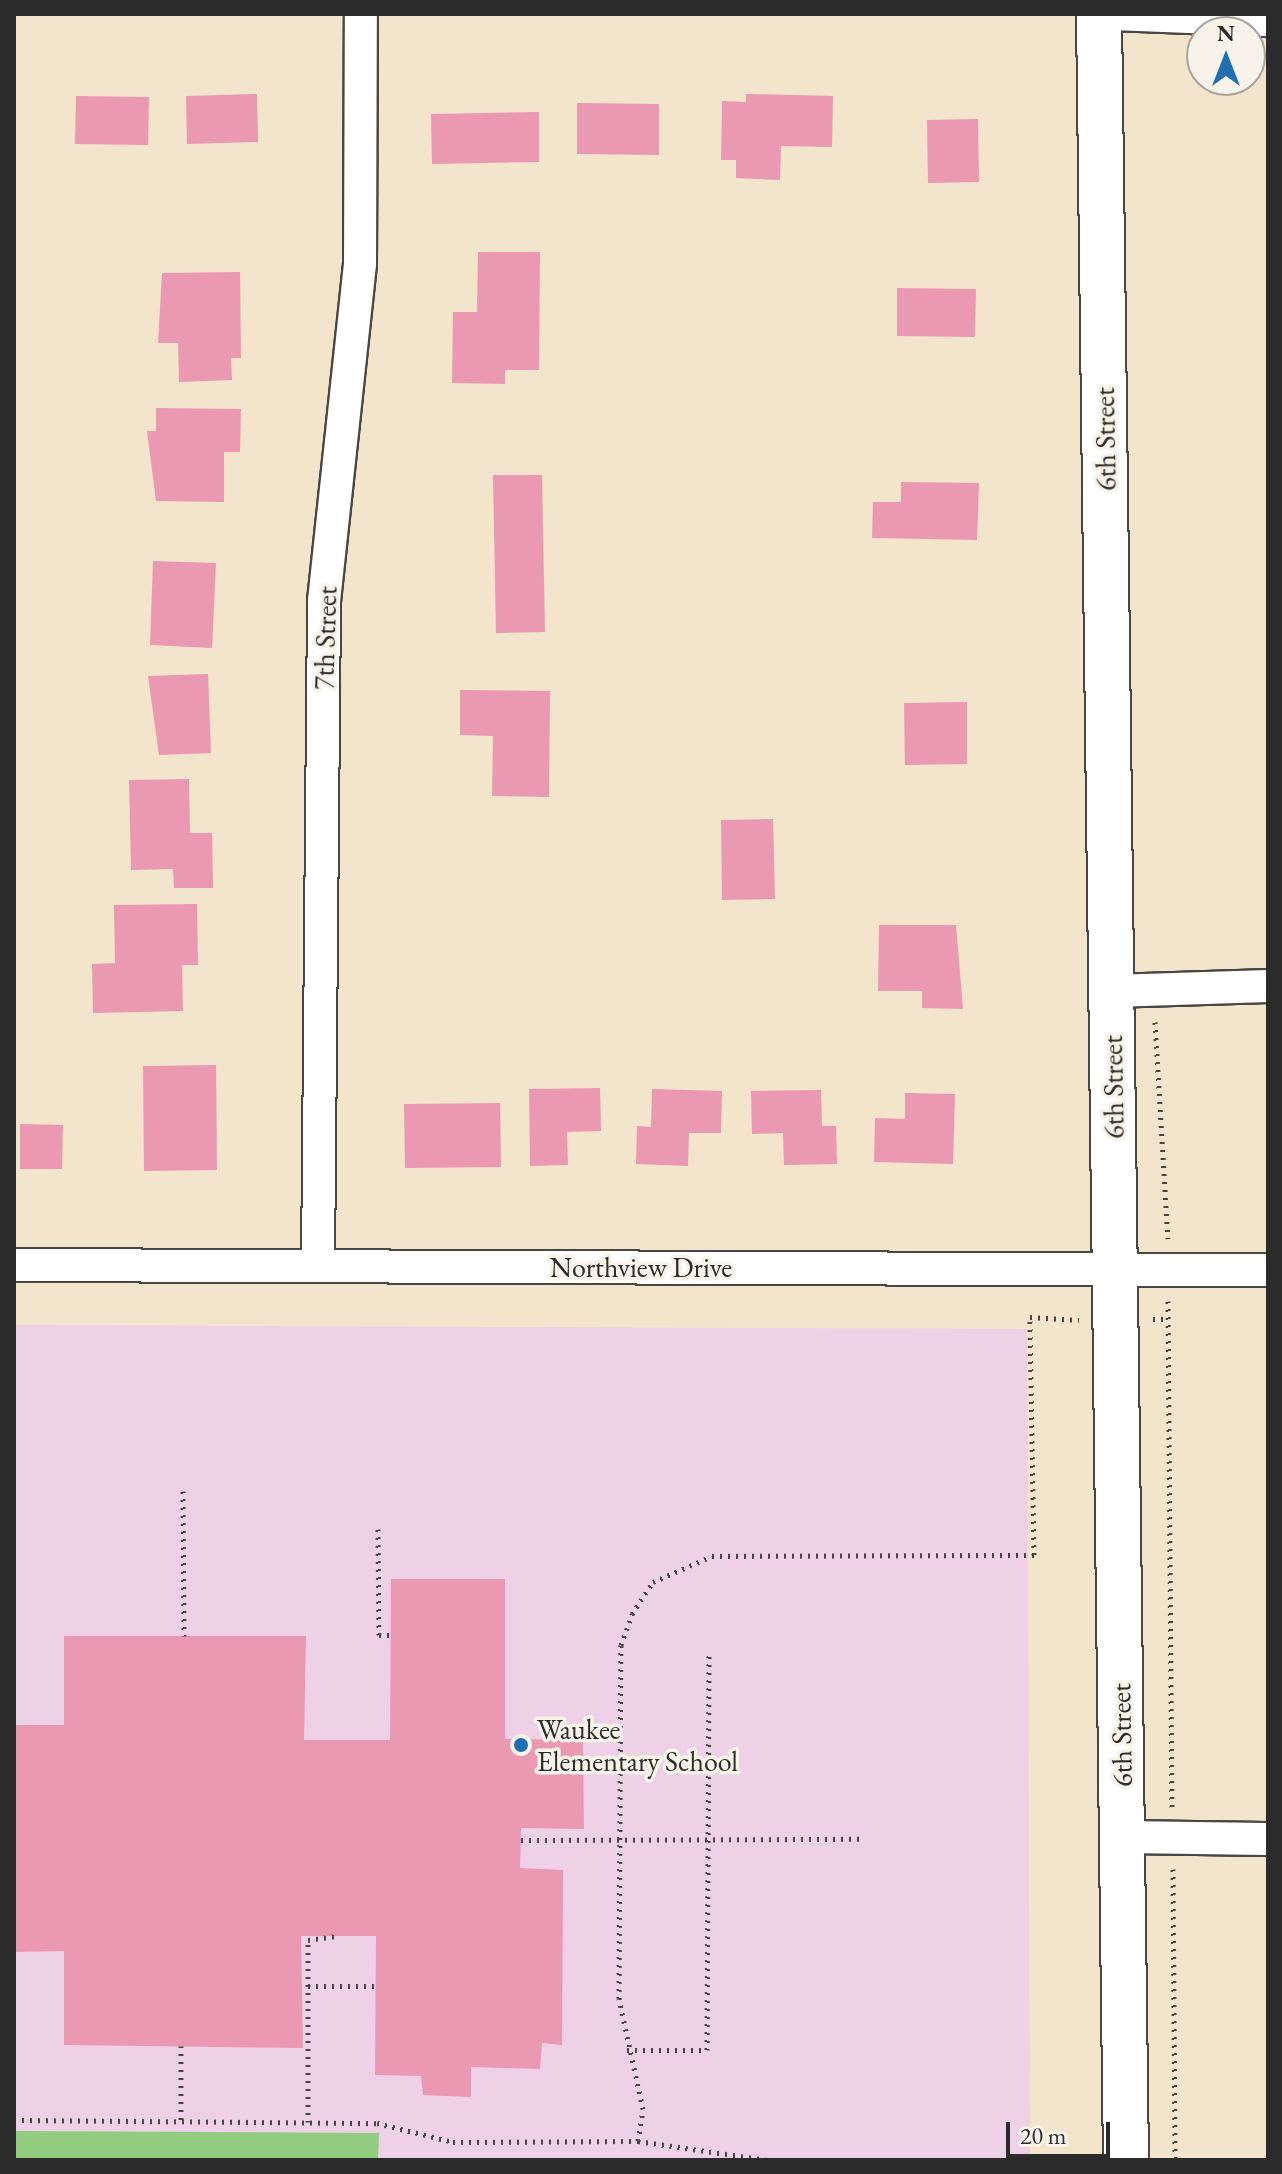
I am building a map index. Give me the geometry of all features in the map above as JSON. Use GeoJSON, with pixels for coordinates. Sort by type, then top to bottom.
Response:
{"type":"FeatureCollection","features":[{"type":"Feature","properties":{"kind":"main road","name":"6th Street"},"geometry":{"type":"LineString","coordinates":[[1099,14],[1126,2160]]}},
{"type":"Feature","properties":{"kind":"street","name":"7th Street"},"geometry":{"type":"LineString","coordinates":[[318,1265],[324,601],[360,264],[361,14]]}},
{"type":"Feature","properties":{"kind":"street"},"geometry":{"type":"LineString","coordinates":[[1110,14],[1268,20]]}},
{"type":"Feature","properties":{"kind":"street"},"geometry":{"type":"LineString","coordinates":[[1112,991],[1268,986]]}},
{"type":"Feature","properties":{"kind":"street","name":"Northview Drive"},"geometry":{"type":"LineString","coordinates":[[14,1265],[1268,1270]]}},
{"type":"Feature","properties":{"kind":"street"},"geometry":{"type":"LineString","coordinates":[[1122,1837],[1268,1839]]}},
{"type":"Feature","properties":{"kind":"path"},"geometry":{"type":"LineString","coordinates":[[1155,990],[1168,1243]]}},
{"type":"Feature","properties":{"kind":"path"},"geometry":{"type":"LineString","coordinates":[[1168,1303],[1175,2160]]}},
{"type":"Feature","properties":{"kind":"path"},"geometry":{"type":"LineString","coordinates":[[638,2141],[643,2109],[627,2050],[619,1999],[621,1645],[653,1582],[712,1556],[1034,1555],[1030,1317],[1068,1320]]}},
{"type":"Feature","properties":{"kind":"path"},"geometry":{"type":"LineString","coordinates":[[1150,1319],[1169,1319]]}},
{"type":"Feature","properties":{"kind":"path"},"geometry":{"type":"LineString","coordinates":[[183,1491],[184,1636]]}},
{"type":"Feature","properties":{"kind":"path"},"geometry":{"type":"LineString","coordinates":[[378,1529],[379,1635],[391,1635]]}},
{"type":"Feature","properties":{"kind":"path"},"geometry":{"type":"LineString","coordinates":[[627,2050],[707,2050],[709,1654]]}},
{"type":"Feature","properties":{"kind":"path"},"geometry":{"type":"LineString","coordinates":[[521,1840],[864,1839]]}},
{"type":"Feature","properties":{"kind":"path"},"geometry":{"type":"LineString","coordinates":[[308,2122],[308,1940],[338,1936]]}},
{"type":"Feature","properties":{"kind":"path"},"geometry":{"type":"LineString","coordinates":[[308,1986],[375,1986]]}},
{"type":"Feature","properties":{"kind":"path"},"geometry":{"type":"LineString","coordinates":[[181,2046],[181,2121]]}},
{"type":"Feature","properties":{"kind":"path"},"geometry":{"type":"LineString","coordinates":[[14,2120],[377,2123],[453,2142],[638,2141],[767,2160]]}},
{"type":"Feature","properties":{"kind":"shaded area","name":"Waukee Elementary School"},"geometry":{"type":"Polygon","coordinates":[[[14,1325],[1027,1329],[1030,2160],[14,2160],[14,1325]]]}},
{"type":"Feature","properties":{"kind":"green space"},"geometry":{"type":"Polygon","coordinates":[[[14,2131],[379,2133],[378,2160],[14,2160],[14,2131]]]}},
{"type":"Feature","properties":{"kind":"building"},"geometry":{"type":"Polygon","coordinates":[[[257,94],[258,142],[187,144],[186,96],[257,94]]]}},
{"type":"Feature","properties":{"kind":"building"},"geometry":{"type":"Polygon","coordinates":[[[746,94],[833,96],[832,147],[781,146],[780,180],[736,178],[736,160],[721,160],[722,101],[746,102],[746,94]]]}},
{"type":"Feature","properties":{"kind":"building"},"geometry":{"type":"Polygon","coordinates":[[[76,96],[149,97],[148,145],[75,144],[76,96]]]}},
{"type":"Feature","properties":{"kind":"building"},"geometry":{"type":"Polygon","coordinates":[[[577,103],[659,104],[659,155],[577,154],[577,103]]]}},
{"type":"Feature","properties":{"kind":"building"},"geometry":{"type":"Polygon","coordinates":[[[539,112],[539,162],[432,164],[431,114],[539,112]]]}},
{"type":"Feature","properties":{"kind":"building"},"geometry":{"type":"Polygon","coordinates":[[[978,119],[979,182],[928,183],[927,120],[978,119]]]}},
{"type":"Feature","properties":{"kind":"building"},"geometry":{"type":"Polygon","coordinates":[[[478,252],[540,252],[539,370],[505,370],[505,384],[452,383],[453,312],[477,312],[478,252]]]}},
{"type":"Feature","properties":{"kind":"building"},"geometry":{"type":"Polygon","coordinates":[[[240,272],[241,358],[231,358],[232,380],[179,382],[178,343],[158,343],[162,273],[240,272]]]}},
{"type":"Feature","properties":{"kind":"building"},"geometry":{"type":"Polygon","coordinates":[[[897,288],[976,289],[975,337],[897,336],[897,288]]]}},
{"type":"Feature","properties":{"kind":"building"},"geometry":{"type":"Polygon","coordinates":[[[156,408],[241,409],[240,452],[224,452],[224,502],[156,501],[147,431],[156,431],[156,408]]]}},
{"type":"Feature","properties":{"kind":"building"},"geometry":{"type":"Polygon","coordinates":[[[493,475],[542,475],[545,632],[496,633],[493,475]]]}},
{"type":"Feature","properties":{"kind":"building"},"geometry":{"type":"Polygon","coordinates":[[[901,482],[979,483],[977,540],[872,538],[873,502],[901,502],[901,482]]]}},
{"type":"Feature","properties":{"kind":"building"},"geometry":{"type":"Polygon","coordinates":[[[153,561],[216,563],[212,648],[150,645],[153,561]]]}},
{"type":"Feature","properties":{"kind":"building"},"geometry":{"type":"Polygon","coordinates":[[[208,674],[211,753],[159,755],[148,676],[208,674]]]}},
{"type":"Feature","properties":{"kind":"building"},"geometry":{"type":"Polygon","coordinates":[[[460,690],[550,691],[549,797],[492,796],[493,736],[460,735],[460,690]]]}},
{"type":"Feature","properties":{"kind":"building"},"geometry":{"type":"Polygon","coordinates":[[[967,702],[967,764],[905,765],[904,703],[967,702]]]}},
{"type":"Feature","properties":{"kind":"building"},"geometry":{"type":"Polygon","coordinates":[[[189,779],[190,833],[212,833],[213,888],[174,888],[173,869],[131,870],[129,780],[189,779]]]}},
{"type":"Feature","properties":{"kind":"building"},"geometry":{"type":"Polygon","coordinates":[[[773,819],[775,899],[722,900],[721,820],[773,819]]]}},
{"type":"Feature","properties":{"kind":"building"},"geometry":{"type":"Polygon","coordinates":[[[197,904],[198,965],[182,965],[183,1011],[93,1013],[92,964],[115,963],[114,905],[197,904]]]}},
{"type":"Feature","properties":{"kind":"building"},"geometry":{"type":"Polygon","coordinates":[[[879,925],[956,925],[963,1009],[922,1008],[922,991],[878,991],[879,925]]]}},
{"type":"Feature","properties":{"kind":"building"},"geometry":{"type":"Polygon","coordinates":[[[216,1065],[217,1170],[144,1171],[143,1066],[216,1065]]]}},
{"type":"Feature","properties":{"kind":"building"},"geometry":{"type":"Polygon","coordinates":[[[600,1088],[601,1131],[567,1132],[568,1165],[530,1166],[529,1089],[600,1088]]]}},
{"type":"Feature","properties":{"kind":"building"},"geometry":{"type":"Polygon","coordinates":[[[652,1089],[722,1091],[721,1133],[689,1133],[688,1166],[636,1164],[637,1126],[651,1127],[652,1089]]]}},
{"type":"Feature","properties":{"kind":"building"},"geometry":{"type":"Polygon","coordinates":[[[821,1090],[822,1126],[836,1126],[837,1164],[784,1165],[783,1133],[752,1134],[751,1091],[821,1090]]]}},
{"type":"Feature","properties":{"kind":"building"},"geometry":{"type":"Polygon","coordinates":[[[905,1093],[955,1094],[953,1164],[874,1162],[875,1118],[905,1119],[905,1093]]]}},
{"type":"Feature","properties":{"kind":"building"},"geometry":{"type":"Polygon","coordinates":[[[500,1103],[501,1167],[405,1168],[404,1104],[500,1103]]]}},
{"type":"Feature","properties":{"kind":"building"},"geometry":{"type":"Polygon","coordinates":[[[20,1124],[63,1125],[62,1169],[20,1169],[20,1124]]]}},
{"type":"Feature","properties":{"kind":"building"},"geometry":{"type":"Polygon","coordinates":[[[391,1579],[505,1579],[505,1739],[583,1740],[584,1829],[521,1828],[520,1868],[563,1870],[562,2045],[542,2043],[540,2069],[471,2067],[471,2097],[423,2095],[421,2076],[375,2075],[376,1936],[301,1936],[303,2048],[64,2045],[64,1951],[14,1952],[14,1725],[64,1725],[64,1636],[306,1636],[304,1740],[390,1740],[391,1579]]]}},
{"type":"Feature","properties":{"kind":"place","name":"Waukee Elementary School"},"geometry":{"type":"Point","coordinates":[521,1745]}}]}
